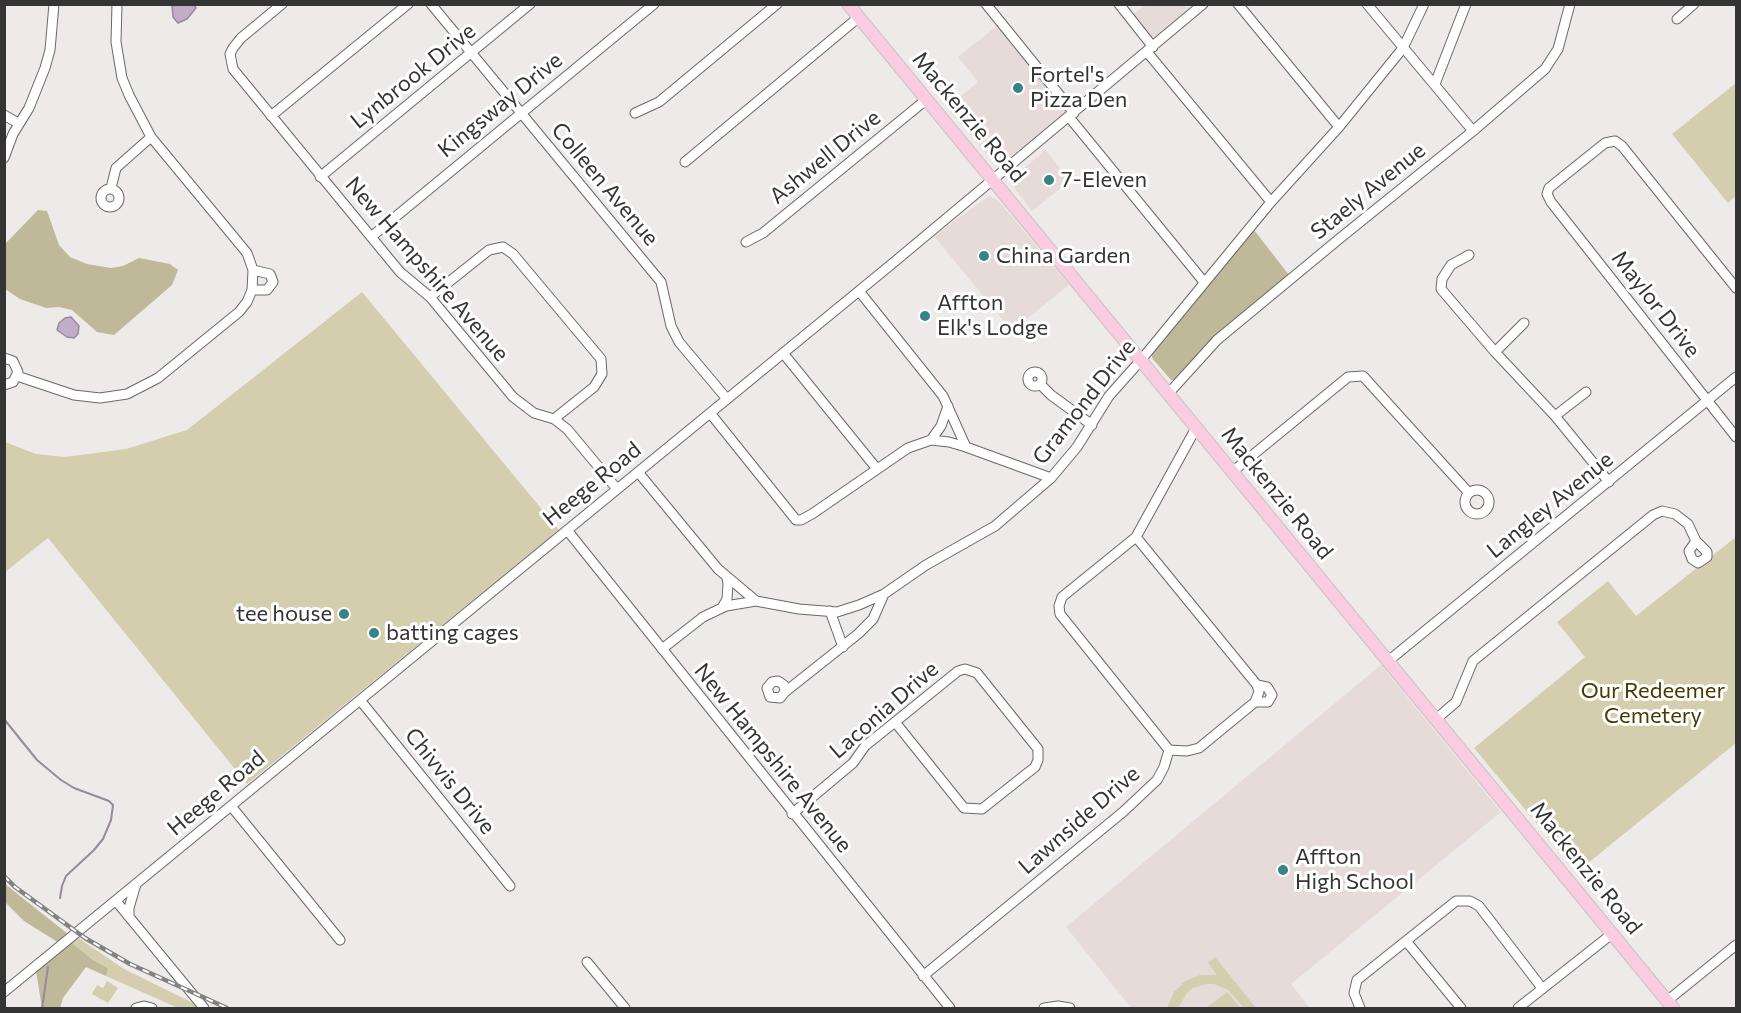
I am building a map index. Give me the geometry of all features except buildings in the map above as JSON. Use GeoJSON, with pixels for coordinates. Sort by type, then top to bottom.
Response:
{"type":"FeatureCollection","features":[{"type":"Feature","properties":{"kind":"main road","name":"Mackenzie Road"},"geometry":{"type":"LineString","coordinates":[[848,4],[1670,1005]]}},
{"type":"Feature","properties":{"kind":"street"},"geometry":{"type":"LineString","coordinates":[[4,158],[18,123],[29,108],[45,68],[50,50],[54,4]]}},
{"type":"Feature","properties":{"kind":"street"},"geometry":{"type":"LineString","coordinates":[[17,376],[74,395],[100,398],[127,394],[158,378],[239,312],[247,302],[252,290],[253,270],[250,258],[151,137],[129,95],[122,78],[116,42],[117,4]]}},
{"type":"Feature","properties":{"kind":"street","name":"New Hampshire Avenue"},"geometry":{"type":"LineString","coordinates":[[282,4],[241,38],[230,54],[233,69],[400,272],[430,297],[513,397],[534,413],[554,419],[567,429],[617,489]]}},
{"type":"Feature","properties":{"kind":"street"},"geometry":{"type":"LineString","coordinates":[[271,116],[408,4]]}},
{"type":"Feature","properties":{"kind":"street","name":"Colleen Avenue"},"geometry":{"type":"LineString","coordinates":[[431,4],[661,282],[671,326],[679,342],[727,399]]}},
{"type":"Feature","properties":{"kind":"street","name":"Lynbrook Drive"},"geometry":{"type":"LineString","coordinates":[[320,177],[530,4]]}},
{"type":"Feature","properties":{"kind":"street","name":"Kingsway Drive"},"geometry":{"type":"LineString","coordinates":[[371,237],[654,4]]}},
{"type":"Feature","properties":{"kind":"street"},"geometry":{"type":"LineString","coordinates":[[635,113],[658,102],[777,4]]}},
{"type":"Feature","properties":{"kind":"street"},"geometry":{"type":"LineString","coordinates":[[986,4],[1204,282]]}},
{"type":"Feature","properties":{"kind":"street"},"geometry":{"type":"LineString","coordinates":[[1119,4],[1150,49],[1271,202]]}},
{"type":"Feature","properties":{"kind":"street","name":"Heege Road"},"geometry":{"type":"LineString","coordinates":[[5,991],[1072,115],[1203,4]]}},
{"type":"Feature","properties":{"kind":"street"},"geometry":{"type":"LineString","coordinates":[[1238,4],[1339,127]]}},
{"type":"Feature","properties":{"kind":"street"},"geometry":{"type":"LineString","coordinates":[[1367,4],[1473,131]]}},
{"type":"Feature","properties":{"kind":"street","name":"Gramond Drive"},"geometry":{"type":"LineString","coordinates":[[662,649],[703,617],[722,608],[756,601],[799,609],[837,612],[859,605],[884,594],[926,565],[994,526],[1051,478],[1077,447],[1109,396],[1271,202],[1339,127],[1403,48],[1424,4]]}},
{"type":"Feature","properties":{"kind":"street"},"geometry":{"type":"LineString","coordinates":[[1435,84],[1466,4]]}},
{"type":"Feature","properties":{"kind":"street","name":"Staely Avenue"},"geometry":{"type":"LineString","coordinates":[[1168,394],[1217,340],[1473,131],[1545,69],[1558,49],[1569,4]]}},
{"type":"Feature","properties":{"kind":"street"},"geometry":{"type":"LineString","coordinates":[[1677,19],[1695,4]]}},
{"type":"Feature","properties":{"kind":"street"},"geometry":{"type":"LineString","coordinates":[[684,162],[859,18]]}},
{"type":"Feature","properties":{"kind":"street","name":"Ashwell Drive"},"geometry":{"type":"LineString","coordinates":[[746,242],[763,233],[927,99]]}},
{"type":"Feature","properties":{"kind":"street"},"geometry":{"type":"LineString","coordinates":[[4,115],[18,123]]}},
{"type":"Feature","properties":{"kind":"street"},"geometry":{"type":"LineString","coordinates":[[111,188],[116,168],[151,137]]}},
{"type":"Feature","properties":{"kind":"street","name":"Maylor Drive"},"geometry":{"type":"LineString","coordinates":[[1737,288],[1622,146],[1615,141],[1605,143],[1549,188],[1547,194],[1551,202],[1737,437]]}},
{"type":"Feature","properties":{"kind":"street"},"geometry":{"type":"LineString","coordinates":[[430,297],[489,250],[502,248],[513,254],[601,359],[602,374],[594,387],[554,419]]}},
{"type":"Feature","properties":{"kind":"street"},"geometry":{"type":"LineString","coordinates":[[1469,255],[1451,265],[1442,279],[1441,289],[1495,352],[1555,416],[1609,482]]}},
{"type":"Feature","properties":{"kind":"street"},"geometry":{"type":"LineString","coordinates":[[252,290],[267,290],[273,282],[270,274],[253,270]]}},
{"type":"Feature","properties":{"kind":"street"},"geometry":{"type":"LineString","coordinates":[[858,291],[943,396],[966,447]]}},
{"type":"Feature","properties":{"kind":"street"},"geometry":{"type":"LineString","coordinates":[[1495,352],[1524,323]]}},
{"type":"Feature","properties":{"kind":"street"},"geometry":{"type":"LineString","coordinates":[[783,353],[877,469]]}},
{"type":"Feature","properties":{"kind":"street"},"geometry":{"type":"LineString","coordinates":[[4,358],[16,364],[17,376],[13,382],[4,385]]}},
{"type":"Feature","properties":{"kind":"street"},"geometry":{"type":"LineString","coordinates":[[1232,472],[1348,377],[1363,376],[1468,493]]}},
{"type":"Feature","properties":{"kind":"street","name":"Langley Avenue"},"geometry":{"type":"LineString","coordinates":[[1388,662],[1737,376]]}},
{"type":"Feature","properties":{"kind":"street"},"geometry":{"type":"LineString","coordinates":[[1040,384],[1051,396],[1092,425]]}},
{"type":"Feature","properties":{"kind":"street"},"geometry":{"type":"LineString","coordinates":[[1555,416],[1586,392]]}},
{"type":"Feature","properties":{"kind":"street"},"geometry":{"type":"LineString","coordinates":[[931,440],[948,406]]}},
{"type":"Feature","properties":{"kind":"street"},"geometry":{"type":"LineString","coordinates":[[710,413],[796,519],[801,520],[908,448],[931,440],[966,447],[1051,478]]}},
{"type":"Feature","properties":{"kind":"street"},"geometry":{"type":"LineString","coordinates":[[1196,428],[1136,537],[1062,597],[1059,606],[1060,614],[1169,750],[1187,751],[1198,748],[1255,702],[1268,702],[1272,695],[1268,687],[1258,688]]}},
{"type":"Feature","properties":{"kind":"street"},"geometry":{"type":"LineString","coordinates":[[638,472],[726,578],[756,601]]}},
{"type":"Feature","properties":{"kind":"street"},"geometry":{"type":"LineString","coordinates":[[1436,720],[1456,702],[1473,661],[1653,515],[1662,512],[1676,514],[1688,524],[1696,541]]}},
{"type":"Feature","properties":{"kind":"street","name":"New Hampshire Avenue"},"geometry":{"type":"LineString","coordinates":[[567,530],[792,814],[950,1008]]}},
{"type":"Feature","properties":{"kind":"street"},"geometry":{"type":"LineString","coordinates":[[1136,537],[1258,688]]}},
{"type":"Feature","properties":{"kind":"street"},"geometry":{"type":"LineString","coordinates":[[722,608],[727,599],[729,584],[726,578]]}},
{"type":"Feature","properties":{"kind":"street"},"geometry":{"type":"LineString","coordinates":[[785,692],[843,647],[873,619],[884,594]]}},
{"type":"Feature","properties":{"kind":"street"},"geometry":{"type":"LineString","coordinates":[[830,611],[843,647]]}},
{"type":"Feature","properties":{"kind":"street","name":"Laconia Drive"},"geometry":{"type":"LineString","coordinates":[[792,814],[853,763],[865,746],[958,671],[965,669],[977,673],[1038,749],[1038,759],[1035,767],[982,809],[964,808],[895,722]]}},
{"type":"Feature","properties":{"kind":"street"},"geometry":{"type":"LineString","coordinates":[[1255,702],[1258,688]]}},
{"type":"Feature","properties":{"kind":"street","name":"Chivvis Drive"},"geometry":{"type":"LineString","coordinates":[[360,700],[510,886]]}},
{"type":"Feature","properties":{"kind":"street","name":"Lawnside Drive"},"geometry":{"type":"LineString","coordinates":[[923,976],[1123,812],[1157,780],[1169,750]]}},
{"type":"Feature","properties":{"kind":"street"},"geometry":{"type":"LineString","coordinates":[[231,806],[340,940]]}},
{"type":"Feature","properties":{"kind":"street"},"geometry":{"type":"LineString","coordinates":[[129,917],[129,908],[136,884]]}},
{"type":"Feature","properties":{"kind":"street"},"geometry":{"type":"LineString","coordinates":[[116,901],[204,1008]]}},
{"type":"Feature","properties":{"kind":"street"},"geometry":{"type":"LineString","coordinates":[[1360,1008],[1354,993],[1357,980],[1456,901],[1470,901],[1479,906],[1542,988]]}},
{"type":"Feature","properties":{"kind":"street"},"geometry":{"type":"LineString","coordinates":[[1518,1008],[1613,933]]}},
{"type":"Feature","properties":{"kind":"street"},"geometry":{"type":"LineString","coordinates":[[1406,941],[1461,1008]]}},
{"type":"Feature","properties":{"kind":"street"},"geometry":{"type":"LineString","coordinates":[[1670,1005],[1737,945]]}},
{"type":"Feature","properties":{"kind":"street"},"geometry":{"type":"LineString","coordinates":[[587,962],[625,1008]]}},
{"type":"Feature","properties":{"kind":"street"},"geometry":{"type":"LineString","coordinates":[[136,1008],[144,1006],[152,1008]]}},
{"type":"Feature","properties":{"kind":"street"},"geometry":{"type":"LineString","coordinates":[[1044,1008],[1058,1006],[1070,1008]]}},
{"type":"Feature","properties":{"kind":"shaded area"},"geometry":{"type":"Polygon","coordinates":[[[172,5],[194,5],[196,8],[187,19],[178,23],[173,17],[172,5]]]}},
{"type":"Feature","properties":{"kind":"shaded area"},"geometry":{"type":"Polygon","coordinates":[[[1146,5],[1184,5],[1189,10],[1158,36],[1152,37],[1132,15],[1146,5]]]}},
{"type":"Feature","properties":{"kind":"shaded area"},"geometry":{"type":"Polygon","coordinates":[[[997,26],[1066,112],[1049,128],[1004,161],[999,162],[990,158],[947,108],[978,82],[958,57],[997,26]]]}},
{"type":"Feature","properties":{"kind":"shaded area"},"geometry":{"type":"Polygon","coordinates":[[[1044,148],[1070,181],[1032,211],[1013,186],[1012,181],[1041,154],[1044,148]]]}},
{"type":"Feature","properties":{"kind":"shaded area"},"geometry":{"type":"Polygon","coordinates":[[[989,196],[998,200],[1069,285],[1012,331],[934,236],[989,196]]]}},
{"type":"Feature","properties":{"kind":"shaded area"},"geometry":{"type":"Polygon","coordinates":[[[38,210],[47,211],[59,245],[70,257],[87,264],[111,268],[123,266],[139,258],[170,264],[178,270],[172,285],[114,335],[97,332],[72,310],[59,307],[46,308],[20,299],[5,289],[5,244],[38,210]]]}},
{"type":"Feature","properties":{"kind":"shaded area"},"geometry":{"type":"Polygon","coordinates":[[[1254,230],[1289,275],[1221,330],[1176,379],[1171,380],[1152,358],[1152,353],[1254,230]]]}},
{"type":"Feature","properties":{"kind":"shaded area"},"geometry":{"type":"Polygon","coordinates":[[[71,317],[79,326],[78,334],[74,338],[67,337],[57,330],[59,323],[71,317]]]}},
{"type":"Feature","properties":{"kind":"shaded area","name":"Affton High School"},"geometry":{"type":"Polygon","coordinates":[[[1381,665],[1501,812],[1291,984],[1310,1008],[1131,1008],[1066,927],[1381,665]]]}},
{"type":"Feature","properties":{"kind":"shaded area"},"geometry":{"type":"Polygon","coordinates":[[[4,883],[68,934],[59,943],[24,921],[5,902],[4,883]]]}},
{"type":"Feature","properties":{"kind":"shaded area"},"geometry":{"type":"Polygon","coordinates":[[[71,942],[93,960],[108,968],[106,976],[86,967],[63,998],[60,1008],[42,1008],[36,971],[71,942]]]}},
{"type":"Feature","properties":{"kind":"green space"},"geometry":{"type":"Polygon","coordinates":[[[1736,83],[1736,196],[1728,203],[1672,134],[1736,83]]]}},
{"type":"Feature","properties":{"kind":"green space"},"geometry":{"type":"Polygon","coordinates":[[[362,292],[559,530],[247,784],[48,538],[5,572],[5,442],[36,454],[65,457],[126,449],[187,430],[362,292]]]}},
{"type":"Feature","properties":{"kind":"green space","name":"Our Redeemer Cemetery"},"geometry":{"type":"Polygon","coordinates":[[[1736,537],[1736,743],[1577,872],[1474,748],[1585,657],[1557,622],[1608,581],[1636,616],[1736,537]]]}},
{"type":"Feature","properties":{"kind":"green space"},"geometry":{"type":"Polygon","coordinates":[[[77,937],[124,969],[193,1003],[197,1008],[178,1008],[106,976],[108,968],[93,960],[71,942],[77,937]]]}},
{"type":"Feature","properties":{"kind":"green space"},"geometry":{"type":"Polygon","coordinates":[[[1215,957],[1256,1008],[1244,1008],[1228,990],[1214,984],[1207,984],[1193,988],[1178,1008],[1167,1008],[1174,992],[1185,981],[1200,975],[1217,975],[1208,963],[1215,957]]]}},
{"type":"Feature","properties":{"kind":"green space"},"geometry":{"type":"Polygon","coordinates":[[[107,981],[118,988],[108,1003],[92,994],[97,985],[103,988],[107,981]]]}},
{"type":"Feature","properties":{"kind":"green space"},"geometry":{"type":"Polygon","coordinates":[[[1227,992],[1241,1008],[1206,1008],[1227,992]]]}},
{"type":"Feature","properties":{"kind":"waterway"},"geometry":{"type":"LineString","coordinates":[[4,719],[37,760],[61,780],[74,788],[109,801],[113,805],[111,820],[103,839],[66,876],[60,898]]}},
{"type":"Feature","properties":{"kind":"waterway"},"geometry":{"type":"LineString","coordinates":[[42,1008],[48,967]]}},
{"type":"Feature","properties":{"kind":"railway"},"geometry":{"type":"LineString","coordinates":[[4,876],[15,887],[85,938],[130,964],[227,1008]]}},
{"type":"Feature","properties":{"kind":"place","name":"Fortel's Pizza Den"},"geometry":{"type":"Point","coordinates":[1018,88]}},
{"type":"Feature","properties":{"kind":"place","name":"7-Eleven"},"geometry":{"type":"Point","coordinates":[1049,180]}},
{"type":"Feature","properties":{"kind":"place","name":"China Garden"},"geometry":{"type":"Point","coordinates":[984,256]}},
{"type":"Feature","properties":{"kind":"place","name":"Affton Elk's Lodge"},"geometry":{"type":"Point","coordinates":[925,316]}},
{"type":"Feature","properties":{"kind":"place","name":"tee house"},"geometry":{"type":"Point","coordinates":[344,614]}},
{"type":"Feature","properties":{"kind":"place","name":"batting cages"},"geometry":{"type":"Point","coordinates":[374,633]}},
{"type":"Feature","properties":{"kind":"place","name":"Affton High School"},"geometry":{"type":"Point","coordinates":[1283,870]}}]}
